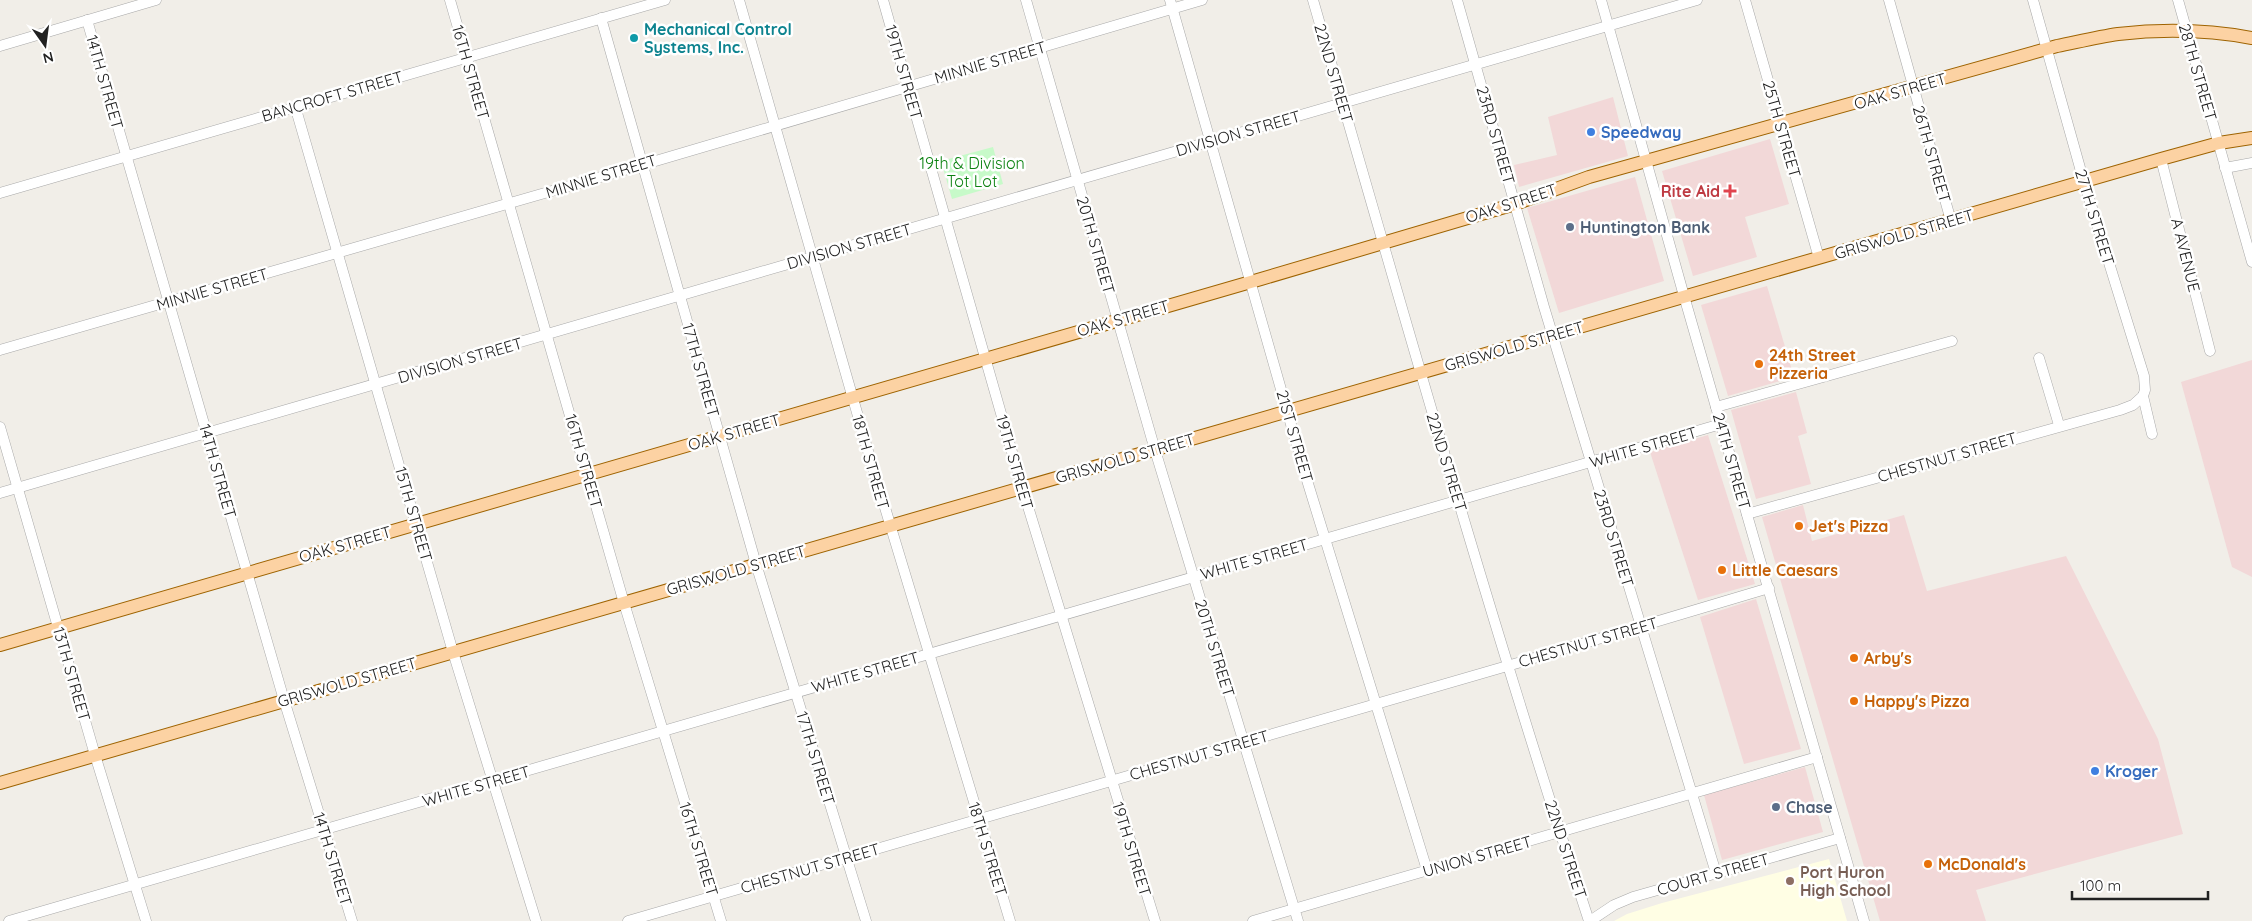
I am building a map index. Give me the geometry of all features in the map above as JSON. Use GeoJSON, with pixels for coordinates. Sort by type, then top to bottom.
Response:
{"type":"FeatureCollection","features":[{"type":"Feature","properties":{"kind":"main road","name":"OAK STREET"},"geometry":{"type":"LineString","coordinates":[[0,645],[1515,204],[1589,177],[2047,49],[2118,34],[2186,33],[2252,38]]}},
{"type":"Feature","properties":{"kind":"main road","name":"GRISWOLD STREET"},"geometry":{"type":"LineString","coordinates":[[0,783],[2161,159],[2219,143],[2252,138]]}},
{"type":"Feature","properties":{"kind":"street"},"geometry":{"type":"LineString","coordinates":[[0,46],[156,0]]}},
{"type":"Feature","properties":{"kind":"street","name":"16TH STREET"},"geometry":{"type":"LineString","coordinates":[[450,0],[624,603],[721,921]]}},
{"type":"Feature","properties":{"kind":"street","name":"BANCROFT STREET"},"geometry":{"type":"LineString","coordinates":[[0,193],[665,0]]}},
{"type":"Feature","properties":{"kind":"street","name":"18TH STREET"},"geometry":{"type":"LineString","coordinates":[[739,0],[852,397],[1010,921]]}},
{"type":"Feature","properties":{"kind":"street","name":"19TH STREET"},"geometry":{"type":"LineString","coordinates":[[883,0],[1022,487],[1155,921]]}},
{"type":"Feature","properties":{"kind":"street","name":"20TH STREET"},"geometry":{"type":"LineString","coordinates":[[1026,0],[1155,450],[1298,921]]}},
{"type":"Feature","properties":{"kind":"street","name":"MINNIE STREET"},"geometry":{"type":"LineString","coordinates":[[0,350],[1040,48],[1171,4],[1202,0]]}},
{"type":"Feature","properties":{"kind":"street","name":"22ND STREET"},"geometry":{"type":"LineString","coordinates":[[1313,0],[1458,500],[1560,832],[1590,921]]}},
{"type":"Feature","properties":{"kind":"street","name":"23RD STREET"},"geometry":{"type":"LineString","coordinates":[[1457,0],[1553,335],[1716,873]]}},
{"type":"Feature","properties":{"kind":"street","name":"24TH STREET"},"geometry":{"type":"LineString","coordinates":[[1600,0],[1864,921]]}},
{"type":"Feature","properties":{"kind":"street","name":"DIVISION STREET"},"geometry":{"type":"LineString","coordinates":[[0,493],[1697,0]]}},
{"type":"Feature","properties":{"kind":"street","name":"25TH STREET"},"geometry":{"type":"LineString","coordinates":[[1745,0],[1819,258]]}},
{"type":"Feature","properties":{"kind":"street","name":"26TH STREET"},"geometry":{"type":"LineString","coordinates":[[1888,0],[1951,221]]}},
{"type":"Feature","properties":{"kind":"street","name":"27TH STREET"},"geometry":{"type":"LineString","coordinates":[[2033,0],[2084,182],[2144,376],[2145,390],[2143,396],[2152,434]]}},
{"type":"Feature","properties":{"kind":"street","name":"28TH STREET"},"geometry":{"type":"LineString","coordinates":[[2178,0],[2252,262]]}},
{"type":"Feature","properties":{"kind":"street","name":"21ST STREET"},"geometry":{"type":"LineString","coordinates":[[1171,4],[1325,539],[1427,870]]}},
{"type":"Feature","properties":{"kind":"street","name":"17TH STREET"},"geometry":{"type":"LineString","coordinates":[[601,18],[756,564],[866,921]]}},
{"type":"Feature","properties":{"kind":"street","name":"14TH STREET"},"geometry":{"type":"LineString","coordinates":[[87,20],[284,700],[352,921]]}},
{"type":"Feature","properties":{"kind":"street","name":"15TH STREET"},"geometry":{"type":"LineString","coordinates":[[295,106],[453,652],[536,921]]}},
{"type":"Feature","properties":{"kind":"street","name":"A AVENUE"},"geometry":{"type":"LineString","coordinates":[[2161,159],[2210,351]]}},
{"type":"Feature","properties":{"kind":"street"},"geometry":{"type":"LineString","coordinates":[[2225,168],[2252,163]]}},
{"type":"Feature","properties":{"kind":"street"},"geometry":{"type":"LineString","coordinates":[[1716,407],[1952,341]]}},
{"type":"Feature","properties":{"kind":"street"},"geometry":{"type":"LineString","coordinates":[[2039,358],[2059,425]]}},
{"type":"Feature","properties":{"kind":"street","name":"CHESTNUT STREET"},"geometry":{"type":"LineString","coordinates":[[1747,514],[2059,425],[2126,408],[2133,405],[2143,396]]}},
{"type":"Feature","properties":{"kind":"street","name":"WHITE STREET"},"geometry":{"type":"LineString","coordinates":[[9,921],[1061,614],[1721,424]]}},
{"type":"Feature","properties":{"kind":"street","name":"13TH STREET"},"geometry":{"type":"LineString","coordinates":[[0,427],[95,755],[146,921]]}},
{"type":"Feature","properties":{"kind":"street","name":"CHESTNUT STREET"},"geometry":{"type":"LineString","coordinates":[[628,921],[1509,666],[1769,588]]}},
{"type":"Feature","properties":{"kind":"street","name":"UNION STREET"},"geometry":{"type":"LineString","coordinates":[[1253,921],[1817,758]]}},
{"type":"Feature","properties":{"kind":"street","name":"COURT STREET"},"geometry":{"type":"LineString","coordinates":[[1590,921],[1614,905],[1633,897],[1840,838]]}},
{"type":"Feature","properties":{"kind":"shaded area"},"geometry":{"type":"Polygon","coordinates":[[[1613,97],[1628,156],[1519,187],[1514,165],[1557,155],[1548,117],[1613,97]]]}},
{"type":"Feature","properties":{"kind":"shaded area"},"geometry":{"type":"Polygon","coordinates":[[[1770,139],[1789,204],[1745,217],[1757,257],[1693,276],[1662,171],[1770,139]]]}},
{"type":"Feature","properties":{"kind":"shaded area"},"geometry":{"type":"Polygon","coordinates":[[[1635,177],[1664,281],[1559,313],[1527,208],[1635,177]]]}},
{"type":"Feature","properties":{"kind":"shaded area"},"geometry":{"type":"Polygon","coordinates":[[[1767,286],[1794,377],[1728,396],[1701,305],[1767,286]]]}},
{"type":"Feature","properties":{"kind":"shaded area"},"geometry":{"type":"Polygon","coordinates":[[[2252,360],[2252,577],[2232,567],[2181,382],[2252,360]]]}},
{"type":"Feature","properties":{"kind":"shaded area"},"geometry":{"type":"Polygon","coordinates":[[[1796,392],[1807,433],[1798,436],[1811,484],[1756,499],[1731,410],[1796,392]]]}},
{"type":"Feature","properties":{"kind":"shaded area"},"geometry":{"type":"Polygon","coordinates":[[[1708,435],[1755,584],[1698,600],[1650,452],[1708,435]]]}},
{"type":"Feature","properties":{"kind":"shaded area"},"geometry":{"type":"Polygon","coordinates":[[[1803,505],[1812,541],[1904,515],[1927,591],[2066,556],[2158,739],[2183,834],[1976,890],[1986,921],[1880,921],[1762,517],[1803,505]]]}},
{"type":"Feature","properties":{"kind":"shaded area"},"geometry":{"type":"Polygon","coordinates":[[[1756,599],[1801,749],[1744,764],[1700,617],[1756,599]]]}},
{"type":"Feature","properties":{"kind":"shaded area"},"geometry":{"type":"Polygon","coordinates":[[[1805,767],[1823,832],[1722,860],[1704,795],[1805,767]]]}},
{"type":"Feature","properties":{"kind":"shaded area","name":"Port Huron High School"},"geometry":{"type":"Polygon","coordinates":[[[1829,859],[1847,921],[1614,921],[1627,914],[1662,903],[1829,859]]]}},
{"type":"Feature","properties":{"kind":"green space","name":"19th & Division Tot Lot"},"geometry":{"type":"Polygon","coordinates":[[[993,147],[1003,184],[952,199],[941,161],[993,147]]]}},
{"type":"Feature","properties":{"kind":"place","name":"Mechanical Control Systems, Inc."},"geometry":{"type":"Point","coordinates":[634,38]}},
{"type":"Feature","properties":{"kind":"place","name":"Speedway"},"geometry":{"type":"Point","coordinates":[1591,132]}},
{"type":"Feature","properties":{"kind":"place","name":"Rite Aid"},"geometry":{"type":"Point","coordinates":[1730,191]}},
{"type":"Feature","properties":{"kind":"place","name":"Huntington Bank"},"geometry":{"type":"Point","coordinates":[1570,227]}},
{"type":"Feature","properties":{"kind":"place","name":"24th Street Pizzeria"},"geometry":{"type":"Point","coordinates":[1759,364]}},
{"type":"Feature","properties":{"kind":"place","name":"Jet's Pizza"},"geometry":{"type":"Point","coordinates":[1799,526]}},
{"type":"Feature","properties":{"kind":"place","name":"Little Caesars"},"geometry":{"type":"Point","coordinates":[1722,570]}},
{"type":"Feature","properties":{"kind":"place","name":"Arby's"},"geometry":{"type":"Point","coordinates":[1854,658]}},
{"type":"Feature","properties":{"kind":"place","name":"Happy's Pizza"},"geometry":{"type":"Point","coordinates":[1854,701]}},
{"type":"Feature","properties":{"kind":"place","name":"Kroger"},"geometry":{"type":"Point","coordinates":[2095,771]}},
{"type":"Feature","properties":{"kind":"place","name":"Chase"},"geometry":{"type":"Point","coordinates":[1776,807]}},
{"type":"Feature","properties":{"kind":"place","name":"McDonald's"},"geometry":{"type":"Point","coordinates":[1928,864]}},
{"type":"Feature","properties":{"kind":"place","name":"Port Huron High School"},"geometry":{"type":"Point","coordinates":[1790,881]}}]}
